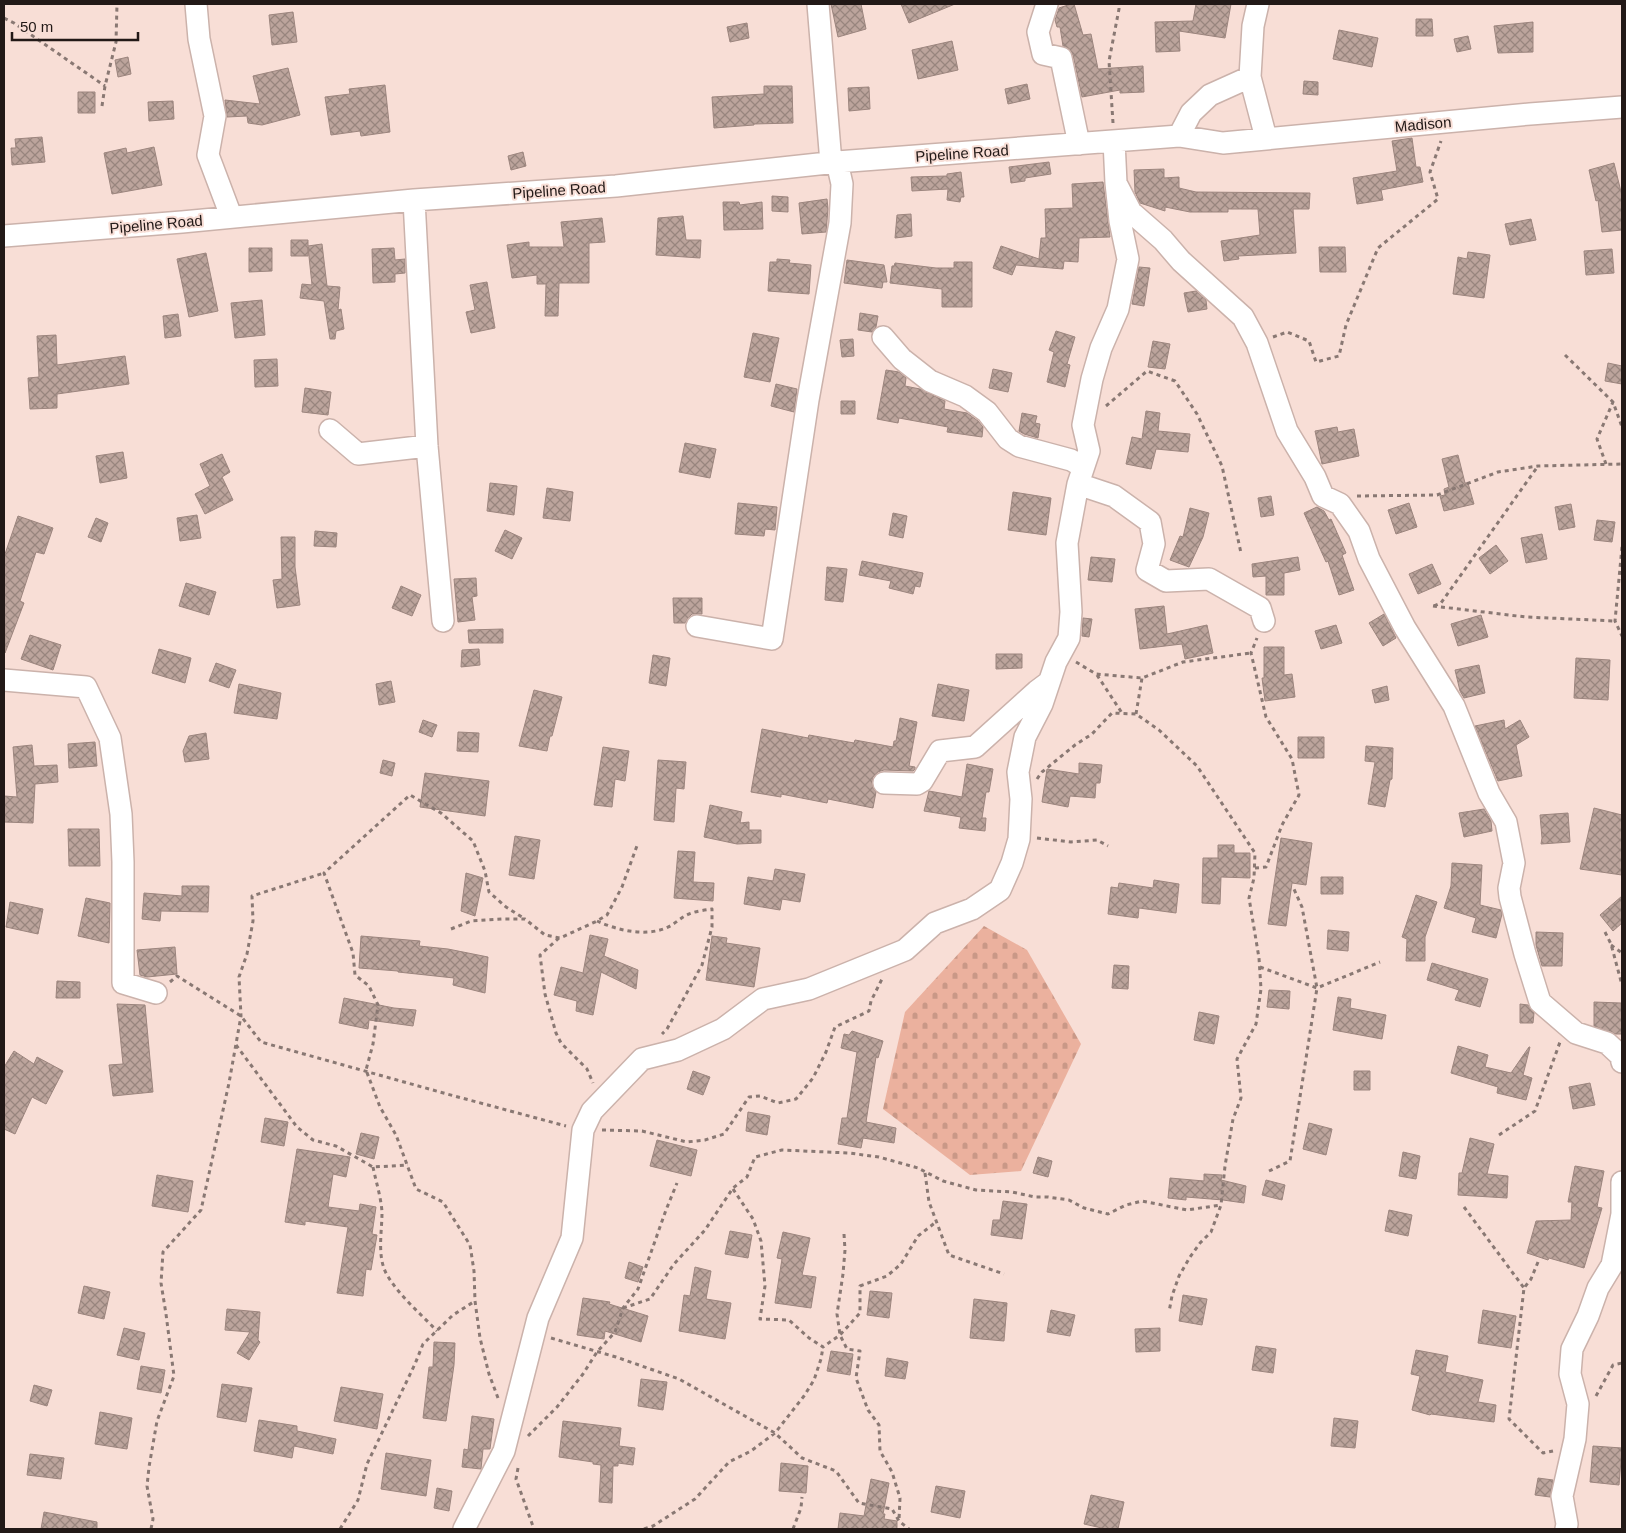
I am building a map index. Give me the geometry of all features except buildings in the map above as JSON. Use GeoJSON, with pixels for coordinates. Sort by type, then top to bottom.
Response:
{"type":"FeatureCollection","features":[{"type":"Feature","properties":{"kind":"street"},"geometry":{"type":"LineString","coordinates":[[196,4],[199,39],[215,116],[208,155],[231,216]]}},
{"type":"Feature","properties":{"kind":"street"},"geometry":{"type":"LineString","coordinates":[[697,626],[772,639],[808,400],[840,222],[842,184],[834,163],[818,4]]}},
{"type":"Feature","properties":{"kind":"street"},"geometry":{"type":"LineString","coordinates":[[1047,4],[1038,32],[1041,47],[1043,54],[1061,58],[1079,144]]}},
{"type":"Feature","properties":{"kind":"street"},"geometry":{"type":"LineString","coordinates":[[1258,4],[1252,26],[1250,77],[1266,138]]}},
{"type":"Feature","properties":{"kind":"street"},"geometry":{"type":"LineString","coordinates":[[1179,136],[1191,113],[1210,95],[1250,77]]}},
{"type":"Feature","properties":{"kind":"street","name":"Madison"},"geometry":{"type":"LineString","coordinates":[[1179,136],[1223,143],[1622,107]]}},
{"type":"Feature","properties":{"kind":"street","name":"Pipeline Road"},"geometry":{"type":"LineString","coordinates":[[4,236],[182,222],[414,200],[616,186],[834,163],[1179,136]]}},
{"type":"Feature","properties":{"kind":"street"},"geometry":{"type":"LineString","coordinates":[[464,1529],[504,1451],[538,1318],[572,1238],[583,1130],[592,1111],[642,1058],[678,1050],[723,1029],[763,999],[808,989],[905,950],[935,924],[972,909],[1000,890],[1012,863],[1019,839],[1021,799],[1018,772],[1025,737],[1042,704],[1056,662],[1069,638],[1071,612],[1067,543],[1081,476],[1089,451],[1083,426],[1092,379],[1101,348],[1118,309],[1128,259],[1120,221],[1114,141]]}},
{"type":"Feature","properties":{"kind":"street"},"geometry":{"type":"LineString","coordinates":[[1116,183],[1131,212],[1163,240],[1181,261],[1243,317],[1257,343],[1287,430],[1315,477],[1323,496],[1340,504],[1358,531],[1369,559],[1405,628],[1454,706],[1489,793],[1506,822],[1514,863],[1509,888],[1510,897],[1524,954],[1540,1002],[1576,1033],[1607,1043],[1621,1056],[1622,1062]]}},
{"type":"Feature","properties":{"kind":"street"},"geometry":{"type":"LineString","coordinates":[[414,200],[427,446],[443,621]]}},
{"type":"Feature","properties":{"kind":"street"},"geometry":{"type":"LineString","coordinates":[[883,337],[902,359],[930,381],[965,396],[987,412],[1008,439],[1019,446],[1071,460],[1081,476],[1114,496],[1150,522],[1154,544],[1147,570],[1166,581],[1209,578],[1260,608],[1264,621]]}},
{"type":"Feature","properties":{"kind":"street"},"geometry":{"type":"LineString","coordinates":[[330,430],[358,454],[427,446]]}},
{"type":"Feature","properties":{"kind":"street"},"geometry":{"type":"LineString","coordinates":[[4,680],[86,687],[110,738],[121,814],[123,984],[156,993]]}},
{"type":"Feature","properties":{"kind":"street"},"geometry":{"type":"LineString","coordinates":[[884,783],[917,784],[922,781],[940,751],[975,747],[1049,682]]}},
{"type":"Feature","properties":{"kind":"street"},"geometry":{"type":"LineString","coordinates":[[1566,1529],[1567,1524],[1562,1496],[1575,1439],[1578,1404],[1570,1374],[1572,1349],[1588,1316],[1598,1288],[1612,1265],[1622,1214],[1622,1182]]}},
{"type":"Feature","properties":{"kind":"path"},"geometry":{"type":"LineString","coordinates":[[102,106],[116,42],[116,4]]}},
{"type":"Feature","properties":{"kind":"path"},"geometry":{"type":"LineString","coordinates":[[1114,141],[1109,61],[1119,4]]}},
{"type":"Feature","properties":{"kind":"path"},"geometry":{"type":"LineString","coordinates":[[4,18],[105,86]]}},
{"type":"Feature","properties":{"kind":"path"},"geometry":{"type":"LineString","coordinates":[[1257,343],[1287,332],[1310,341],[1316,362],[1339,356],[1346,325],[1378,248],[1438,200],[1430,172],[1440,142],[1447,140]]}},
{"type":"Feature","properties":{"kind":"path"},"geometry":{"type":"LineString","coordinates":[[1565,355],[1613,402],[1622,427]]}},
{"type":"Feature","properties":{"kind":"path"},"geometry":{"type":"LineString","coordinates":[[1083,426],[1147,371],[1175,381],[1197,414],[1222,466],[1240,553]]}},
{"type":"Feature","properties":{"kind":"path"},"geometry":{"type":"LineString","coordinates":[[1606,464],[1597,439],[1613,402]]}},
{"type":"Feature","properties":{"kind":"path"},"geometry":{"type":"LineString","coordinates":[[1351,496],[1437,494],[1498,472],[1538,466],[1622,464]]}},
{"type":"Feature","properties":{"kind":"path"},"geometry":{"type":"LineString","coordinates":[[1538,466],[1440,603],[1433,606],[1526,617],[1615,621]]}},
{"type":"Feature","properties":{"kind":"path"},"geometry":{"type":"LineString","coordinates":[[1622,547],[1615,621],[1622,636]]}},
{"type":"Feature","properties":{"kind":"path"},"geometry":{"type":"LineString","coordinates":[[1255,868],[1266,867],[1282,825],[1299,795],[1292,759],[1266,716],[1251,653],[1264,621]]}},
{"type":"Feature","properties":{"kind":"path"},"geometry":{"type":"LineString","coordinates":[[1061,652],[1096,674],[1122,714]]}},
{"type":"Feature","properties":{"kind":"path"},"geometry":{"type":"LineString","coordinates":[[1096,674],[1142,678],[1183,662],[1251,653]]}},
{"type":"Feature","properties":{"kind":"path"},"geometry":{"type":"LineString","coordinates":[[1136,714],[1142,678]]}},
{"type":"Feature","properties":{"kind":"path"},"geometry":{"type":"LineString","coordinates":[[1021,799],[1042,772],[1075,745],[1092,734],[1112,713],[1136,714],[1159,730],[1197,766],[1255,853],[1254,878],[1249,898],[1260,968],[1261,989],[1256,1024],[1237,1059],[1241,1098],[1233,1119],[1221,1205],[1211,1232],[1200,1243],[1179,1276],[1169,1312]]}},
{"type":"Feature","properties":{"kind":"path"},"geometry":{"type":"LineString","coordinates":[[151,1529],[153,1518],[147,1486],[149,1467],[156,1421],[174,1376],[161,1283],[163,1252],[201,1210],[220,1126],[241,1016],[239,977],[247,954],[252,921],[252,896],[324,873],[410,795],[441,813],[473,841],[485,871],[488,892],[545,934],[560,938]]}},
{"type":"Feature","properties":{"kind":"path"},"geometry":{"type":"LineString","coordinates":[[1019,839],[1041,838],[1071,842],[1097,840],[1108,846]]}},
{"type":"Feature","properties":{"kind":"path"},"geometry":{"type":"LineString","coordinates":[[600,1102],[587,1069],[561,1043],[545,994],[540,955],[560,938],[607,915],[622,887],[638,843]]}},
{"type":"Feature","properties":{"kind":"path"},"geometry":{"type":"LineString","coordinates":[[324,873],[352,954],[355,975],[369,986],[378,1005],[373,1044],[366,1070],[380,1107],[396,1135],[416,1189],[443,1202],[470,1245],[480,1338],[489,1374],[499,1402]]}},
{"type":"Feature","properties":{"kind":"path"},"geometry":{"type":"LineString","coordinates":[[1269,1171],[1290,1161],[1317,988],[1302,907],[1293,887]]}},
{"type":"Feature","properties":{"kind":"path"},"geometry":{"type":"LineString","coordinates":[[597,921],[629,931],[644,932],[665,928],[690,913],[712,909],[712,927],[702,965],[667,1029],[660,1036]]}},
{"type":"Feature","properties":{"kind":"path"},"geometry":{"type":"LineString","coordinates":[[451,929],[471,921],[502,918],[525,919]]}},
{"type":"Feature","properties":{"kind":"path"},"geometry":{"type":"LineString","coordinates":[[1605,932],[1611,944],[1622,985]]}},
{"type":"Feature","properties":{"kind":"path"},"geometry":{"type":"LineString","coordinates":[[1611,944],[1622,953]]}},
{"type":"Feature","properties":{"kind":"path"},"geometry":{"type":"LineString","coordinates":[[156,993],[177,976],[241,1016],[261,1042],[583,1130],[642,1131],[687,1142],[705,1140],[724,1134],[749,1097],[760,1096],[778,1103],[796,1100],[813,1078],[826,1052],[835,1027],[869,1011],[871,1001],[888,969],[892,955]]}},
{"type":"Feature","properties":{"kind":"path"},"geometry":{"type":"LineString","coordinates":[[1260,968],[1317,988],[1380,962]]}},
{"type":"Feature","properties":{"kind":"path"},"geometry":{"type":"LineString","coordinates":[[1499,1135],[1535,1111],[1566,1025]]}},
{"type":"Feature","properties":{"kind":"path"},"geometry":{"type":"LineString","coordinates":[[236,1045],[297,1128],[313,1140],[336,1146],[373,1167],[408,1166]]}},
{"type":"Feature","properties":{"kind":"path"},"geometry":{"type":"LineString","coordinates":[[623,1308],[650,1299],[674,1264],[705,1230],[733,1188],[747,1177],[755,1157],[782,1150],[849,1153],[879,1157],[918,1168],[943,1181],[976,1190],[1012,1192],[1035,1197],[1069,1200],[1084,1208],[1108,1214],[1126,1205],[1142,1202],[1187,1210],[1221,1205]]}},
{"type":"Feature","properties":{"kind":"path"},"geometry":{"type":"LineString","coordinates":[[373,1167],[382,1212],[382,1255],[386,1272],[410,1304],[437,1331]]}},
{"type":"Feature","properties":{"kind":"path"},"geometry":{"type":"LineString","coordinates":[[925,1172],[929,1202],[949,1255],[1004,1274]]}},
{"type":"Feature","properties":{"kind":"path"},"geometry":{"type":"LineString","coordinates":[[510,1429],[522,1442],[557,1407],[583,1374],[597,1352],[615,1332],[623,1308],[638,1289],[677,1183]]}},
{"type":"Feature","properties":{"kind":"path"},"geometry":{"type":"LineString","coordinates":[[733,1188],[752,1219],[761,1241],[765,1286],[760,1319],[788,1320],[808,1338],[823,1347]]}},
{"type":"Feature","properties":{"kind":"path"},"geometry":{"type":"LineString","coordinates":[[1464,1207],[1524,1288]]}},
{"type":"Feature","properties":{"kind":"path"},"geometry":{"type":"LineString","coordinates":[[644,1529],[653,1526],[695,1499],[729,1462],[751,1452],[775,1433],[814,1380],[823,1347],[840,1334],[860,1313],[860,1286],[887,1276],[901,1264],[918,1236],[936,1222]]}},
{"type":"Feature","properties":{"kind":"path"},"geometry":{"type":"LineString","coordinates":[[844,1234],[844,1258],[837,1314],[840,1334],[847,1349],[860,1351],[856,1378],[868,1410],[879,1425],[880,1451],[892,1472],[900,1498],[899,1520]]}},
{"type":"Feature","properties":{"kind":"path"},"geometry":{"type":"LineString","coordinates":[[1538,1262],[1531,1279],[1524,1288],[1509,1419],[1543,1453]]}},
{"type":"Feature","properties":{"kind":"path"},"geometry":{"type":"LineString","coordinates":[[340,1529],[358,1500],[367,1464],[424,1344],[453,1315],[475,1300]]}},
{"type":"Feature","properties":{"kind":"path"},"geometry":{"type":"LineString","coordinates":[[534,1333],[679,1379],[775,1433],[802,1458],[836,1471],[859,1504],[892,1509],[899,1520],[909,1529]]}},
{"type":"Feature","properties":{"kind":"path"},"geometry":{"type":"LineString","coordinates":[[1576,1419],[1590,1407],[1613,1365],[1622,1363]]}},
{"type":"Feature","properties":{"kind":"path"},"geometry":{"type":"LineString","coordinates":[[519,1460],[516,1479],[534,1529]]}},
{"type":"Feature","properties":{"kind":"path"},"geometry":{"type":"LineString","coordinates":[[793,1529],[801,1508],[802,1497]]}},
{"type":"Feature","properties":{"kind":"green space"},"geometry":{"type":"Polygon","coordinates":[[[984,926],[1027,950],[1081,1044],[1021,1171],[970,1175],[883,1109],[905,1012],[984,926]]]}}]}
